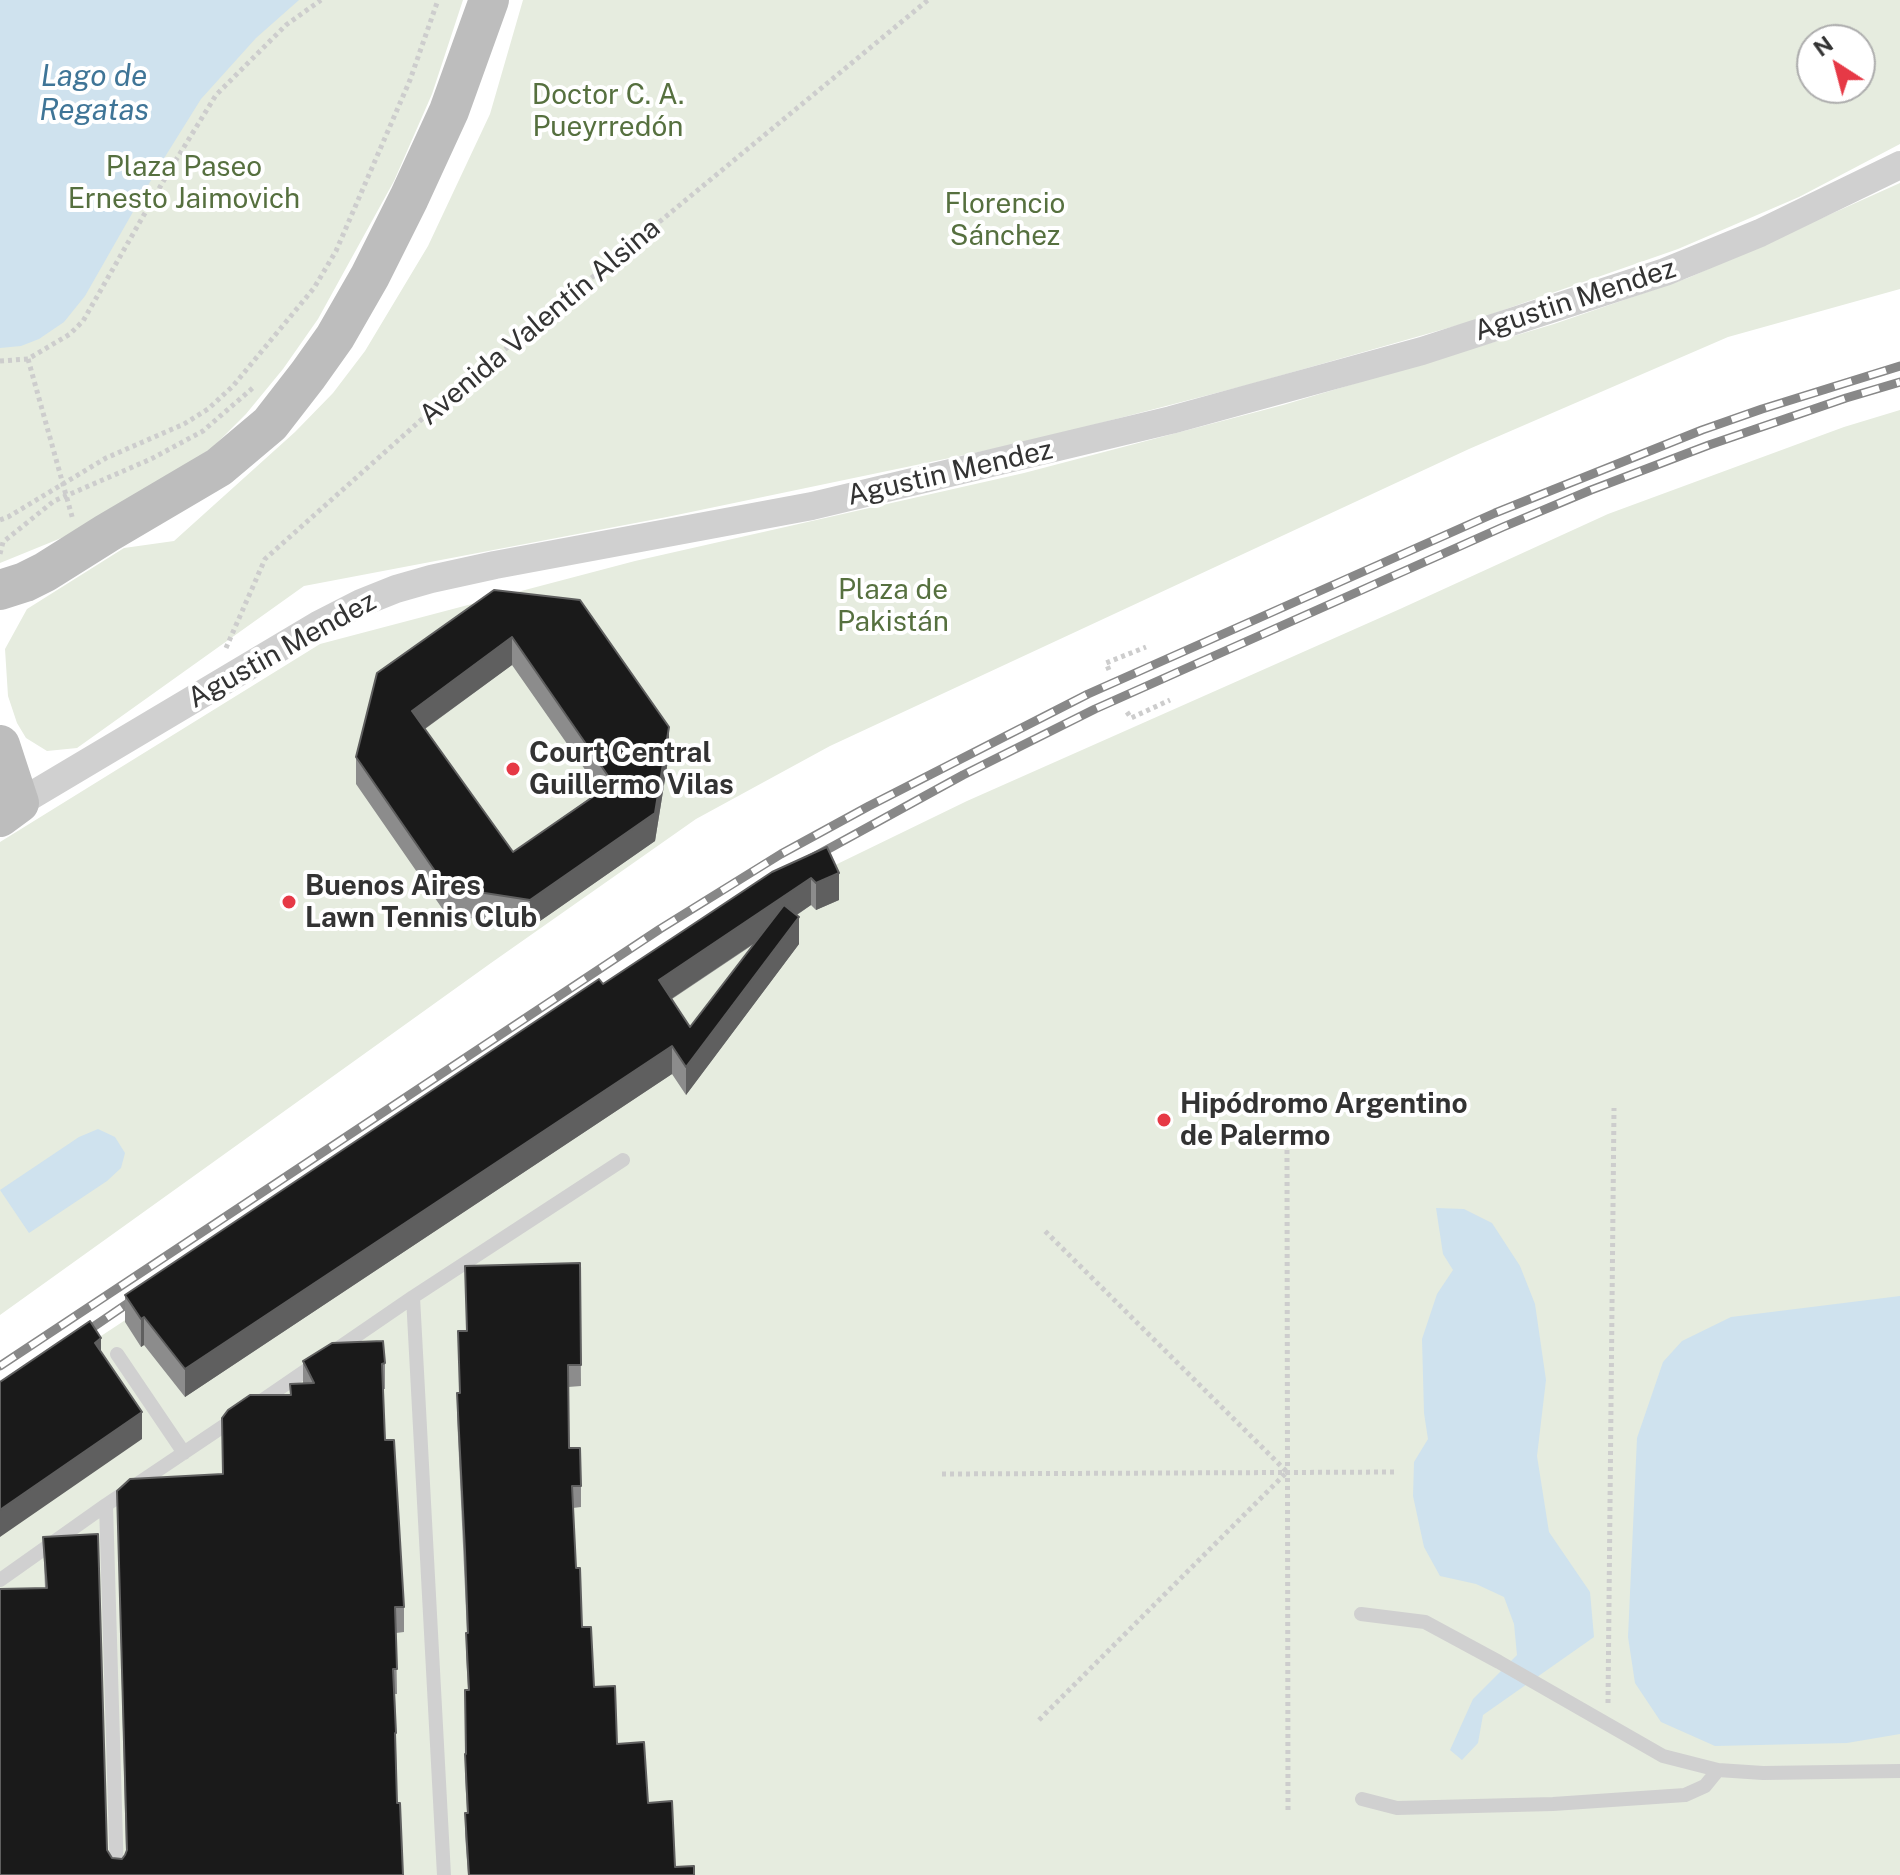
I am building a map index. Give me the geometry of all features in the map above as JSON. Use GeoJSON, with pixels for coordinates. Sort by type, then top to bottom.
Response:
{"type":"FeatureCollection","features":[{"type":"Feature","properties":{"kind":"main road"},"geometry":{"type":"LineString","coordinates":[[0,590],[25,582],[219,467],[270,424],[335,337],[370,276],[449,111],[489,0]]}},
{"type":"Feature","properties":{"kind":"main road"},"geometry":{"type":"LineString","coordinates":[[0,745],[9,810]]}},
{"type":"Feature","properties":{"kind":"street","name":"Agustin Mendez"},"geometry":{"type":"LineString","coordinates":[[9,810],[318,625],[396,589],[495,565],[812,506],[1171,420],[1422,351],[1665,272],[1760,233],[1900,165]]}},
{"type":"Feature","properties":{"kind":"lane"},"geometry":{"type":"LineString","coordinates":[[0,1580],[413,1297],[623,1160]]}},
{"type":"Feature","properties":{"kind":"lane"},"geometry":{"type":"LineString","coordinates":[[413,1297],[444,1875]]}},
{"type":"Feature","properties":{"kind":"lane"},"geometry":{"type":"LineString","coordinates":[[117,1354],[184,1453]]}},
{"type":"Feature","properties":{"kind":"lane"},"geometry":{"type":"LineString","coordinates":[[106,1505],[117,1875]]}},
{"type":"Feature","properties":{"kind":"lane"},"geometry":{"type":"LineString","coordinates":[[1361,1614],[1425,1622],[1663,1756],[1718,1770],[1763,1773],[1900,1771]]}},
{"type":"Feature","properties":{"kind":"lane"},"geometry":{"type":"LineString","coordinates":[[1873,1772],[1900,1761]]}},
{"type":"Feature","properties":{"kind":"lane"},"geometry":{"type":"LineString","coordinates":[[1362,1799],[1397,1808],[1553,1804],[1685,1795],[1705,1786],[1718,1770]]}},
{"type":"Feature","properties":{"kind":"path"},"geometry":{"type":"LineString","coordinates":[[0,361],[28,359],[70,334],[83,321],[216,95],[286,25],[321,0]]}},
{"type":"Feature","properties":{"kind":"path"},"geometry":{"type":"LineString","coordinates":[[0,520],[106,458],[184,424],[208,409],[233,386],[314,288],[336,251],[410,80],[438,0]]}},
{"type":"Feature","properties":{"kind":"path","name":"Avenida Valentín Alsina"},"geometry":{"type":"LineString","coordinates":[[208,689],[265,559],[440,403],[928,0]]}},
{"type":"Feature","properties":{"kind":"path"},"geometry":{"type":"LineString","coordinates":[[28,359],[81,548]]}},
{"type":"Feature","properties":{"kind":"path"},"geometry":{"type":"LineString","coordinates":[[0,554],[3,542],[54,501],[151,459],[203,431],[255,387],[263,375]]}},
{"type":"Feature","properties":{"kind":"path"},"geometry":{"type":"LineString","coordinates":[[1109,670],[1106,663],[1146,647]]}},
{"type":"Feature","properties":{"kind":"path"},"geometry":{"type":"LineString","coordinates":[[1127,712],[1131,718],[1170,700]]}},
{"type":"Feature","properties":{"kind":"path"},"geometry":{"type":"LineString","coordinates":[[1602,1722],[1609,1693],[1614,1108]]}},
{"type":"Feature","properties":{"kind":"path"},"geometry":{"type":"LineString","coordinates":[[1287,1150],[1288,1811]]}},
{"type":"Feature","properties":{"kind":"path"},"geometry":{"type":"LineString","coordinates":[[1043,1229],[1287,1472]]}},
{"type":"Feature","properties":{"kind":"path"},"geometry":{"type":"LineString","coordinates":[[1039,1720],[1287,1472]]}},
{"type":"Feature","properties":{"kind":"path"},"geometry":{"type":"LineString","coordinates":[[942,1474],[1397,1472]]}},
{"type":"Feature","properties":{"kind":"green space","name":"Plaza Paseo Ernesto Jaimovich"},"geometry":{"type":"Polygon","coordinates":[[[0,0],[463,0],[432,94],[394,181],[318,319],[246,414],[212,448],[81,530],[0,563],[0,0]]]}},
{"type":"Feature","properties":{"kind":"green space","name":"Florencio Sánchez"},"geometry":{"type":"Polygon","coordinates":[[[523,0],[1900,0],[1900,144],[1799,197],[1678,249],[1469,322],[1251,384],[1031,441],[667,517],[304,586],[77,748],[47,751],[26,738],[8,696],[5,649],[27,609],[124,548],[174,541],[295,432],[333,393],[365,351],[428,246],[490,114],[523,0]]]}},
{"type":"Feature","properties":{"kind":"green space","name":"Buenos Aires Lawn Tennis Club"},"geometry":{"type":"Polygon","coordinates":[[[1900,183],[1900,289],[1728,337],[1469,449],[830,746],[696,819],[0,1315],[0,842],[320,644],[635,561],[1024,473],[1283,405],[1554,324],[1688,278],[1900,183]]]}},
{"type":"Feature","properties":{"kind":"green space","name":"Hipódromo Argentino de Palermo"},"geometry":{"type":"Polygon","coordinates":[[[1900,410],[1900,1875],[0,1875],[0,1405],[759,902],[967,801],[1608,514],[1844,427],[1900,410]]]}},
{"type":"Feature","properties":{"kind":"water","name":"Lago de Regatas"},"geometry":{"type":"Polygon","coordinates":[[[0,0],[299,0],[256,38],[201,99],[85,296],[64,322],[39,339],[21,346],[0,348],[0,0]]]}},
{"type":"Feature","properties":{"kind":"water"},"geometry":{"type":"Polygon","coordinates":[[[98,1129],[115,1137],[125,1153],[121,1168],[107,1181],[29,1233],[0,1190],[79,1137],[98,1129]]]}},
{"type":"Feature","properties":{"kind":"water"},"geometry":{"type":"Polygon","coordinates":[[[1436,1208],[1464,1209],[1492,1223],[1520,1266],[1535,1304],[1546,1380],[1537,1456],[1549,1532],[1590,1592],[1594,1637],[1483,1715],[1478,1743],[1462,1760],[1450,1750],[1473,1699],[1517,1655],[1514,1624],[1504,1597],[1476,1584],[1440,1576],[1424,1547],[1413,1496],[1414,1462],[1428,1439],[1424,1413],[1422,1339],[1437,1294],[1453,1270],[1443,1254],[1436,1208]]]}},
{"type":"Feature","properties":{"kind":"water"},"geometry":{"type":"Polygon","coordinates":[[[1900,1296],[1900,1734],[1847,1743],[1715,1746],[1661,1722],[1635,1683],[1628,1637],[1637,1438],[1663,1362],[1682,1341],[1731,1317],[1900,1296]]]}},
{"type":"Feature","properties":{"kind":"building"},"geometry":{"type":"Polygon","coordinates":[[[494,590],[580,600],[669,727],[655,813],[530,900],[446,887],[356,757],[377,673],[494,590]],[[512,637],[412,711],[513,852],[613,783],[512,637]]]}},
{"type":"Feature","properties":{"kind":"building"},"geometry":{"type":"Polygon","coordinates":[[[827,847],[839,873],[816,883],[811,878],[659,980],[690,1027],[784,905],[799,917],[686,1067],[672,1046],[185,1369],[144,1317],[141,1319],[125,1295],[599,979],[603,984],[772,872],[827,847]]]}},
{"type":"Feature","properties":{"kind":"building"},"geometry":{"type":"Polygon","coordinates":[[[580,1263],[581,1365],[568,1365],[569,1448],[580,1448],[581,1486],[572,1486],[582,1627],[591,1627],[594,1687],[615,1686],[617,1744],[644,1742],[648,1803],[672,1801],[675,1867],[694,1866],[694,1875],[469,1875],[465,1813],[468,1813],[465,1690],[469,1690],[468,1633],[457,1393],[460,1393],[458,1331],[467,1331],[465,1266],[580,1263]]]}},
{"type":"Feature","properties":{"kind":"building"},"geometry":{"type":"Polygon","coordinates":[[[90,1321],[101,1338],[95,1343],[142,1412],[0,1510],[0,1382],[90,1321]]]}},
{"type":"Feature","properties":{"kind":"building"},"geometry":{"type":"Polygon","coordinates":[[[383,1341],[385,1440],[394,1440],[404,1607],[395,1607],[397,1669],[393,1669],[397,1803],[400,1803],[403,1875],[0,1875],[0,1589],[47,1588],[43,1537],[98,1534],[107,1850],[112,1858],[122,1859],[127,1850],[117,1491],[130,1479],[223,1474],[222,1418],[228,1410],[250,1395],[291,1395],[290,1384],[314,1383],[303,1361],[332,1343],[383,1341]]]}},
{"type":"Feature","properties":{"kind":"railway"},"geometry":{"type":"LineString","coordinates":[[0,1366],[660,929],[781,854],[869,806],[1088,694],[1495,513],[1702,430],[1900,366]]}},
{"type":"Feature","properties":{"kind":"railway"},"geometry":{"type":"LineString","coordinates":[[810,859],[963,775],[1095,709],[1503,527],[1709,445],[1900,382]]}},
{"type":"Feature","properties":{"kind":"railway"},"geometry":{"type":"LineString","coordinates":[[77,1338],[143,1293]]}},
{"type":"Feature","properties":{"kind":"place","name":"Court Central Guillermo Vilas"},"geometry":{"type":"Point","coordinates":[513,769]}},
{"type":"Feature","properties":{"kind":"place","name":"Buenos Aires Lawn Tennis Club"},"geometry":{"type":"Point","coordinates":[289,902]}},
{"type":"Feature","properties":{"kind":"place","name":"Hipódromo Argentino de Palermo"},"geometry":{"type":"Point","coordinates":[1164,1120]}},
{"type":"Feature","properties":{"kind":"park label","name":"Doctor C. A. Pueyrredón"},"geometry":{"type":"Point","coordinates":[608,111]}},
{"type":"Feature","properties":{"kind":"park label","name":"Plaza de Pakistán"},"geometry":{"type":"Point","coordinates":[893,606]}}]}
